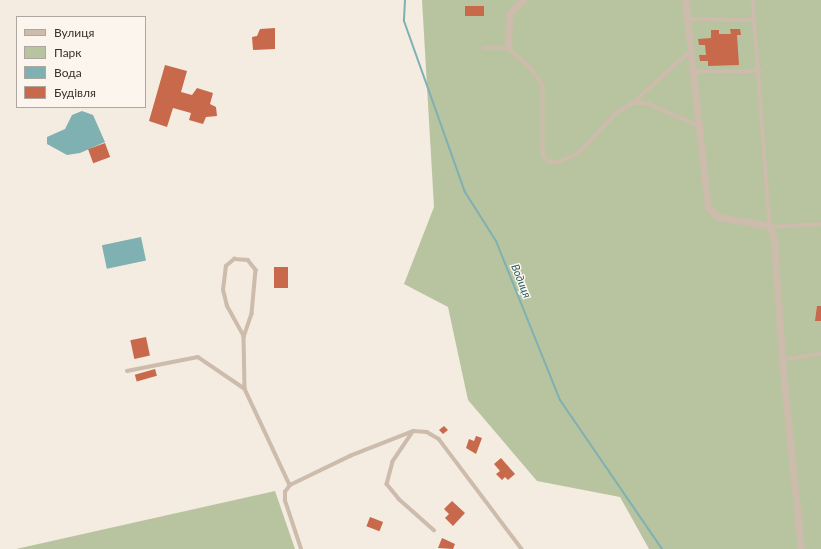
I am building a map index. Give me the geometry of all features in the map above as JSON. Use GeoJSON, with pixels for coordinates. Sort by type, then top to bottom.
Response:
{"type":"FeatureCollection","features":[{"type":"Feature","properties":{"kind":"street"},"geometry":{"type":"LineString","coordinates":[[508,48],[509,14],[523,0]]}},
{"type":"Feature","properties":{"kind":"street"},"geometry":{"type":"LineString","coordinates":[[685,0],[710,211],[718,217],[770,227],[774,240],[782,360],[801,549]]}},
{"type":"Feature","properties":{"kind":"lane"},"geometry":{"type":"LineString","coordinates":[[753,0],[760,71],[770,227],[821,224]]}},
{"type":"Feature","properties":{"kind":"lane"},"geometry":{"type":"LineString","coordinates":[[687,19],[756,20]]}},
{"type":"Feature","properties":{"kind":"lane"},"geometry":{"type":"LineString","coordinates":[[484,48],[508,48],[531,68],[543,85],[543,154],[548,161],[556,163],[579,153],[616,113],[633,103],[690,50]]}},
{"type":"Feature","properties":{"kind":"lane"},"geometry":{"type":"LineString","coordinates":[[693,72],[760,71]]}},
{"type":"Feature","properties":{"kind":"lane"},"geometry":{"type":"LineString","coordinates":[[633,103],[647,103],[700,127]]}},
{"type":"Feature","properties":{"kind":"lane"},"geometry":{"type":"LineString","coordinates":[[244,337],[227,306],[223,290],[226,266],[234,259],[248,260],[256,270],[252,314],[244,337],[245,389],[290,485]]}},
{"type":"Feature","properties":{"kind":"lane"},"geometry":{"type":"LineString","coordinates":[[782,360],[821,354]]}},
{"type":"Feature","properties":{"kind":"lane"},"geometry":{"type":"LineString","coordinates":[[127,371],[198,357],[245,389]]}},
{"type":"Feature","properties":{"kind":"lane"},"geometry":{"type":"LineString","coordinates":[[413,431],[393,462],[387,484],[399,499],[434,530]]}},
{"type":"Feature","properties":{"kind":"lane"},"geometry":{"type":"LineString","coordinates":[[301,549],[285,501],[286,492],[290,485],[350,456],[413,431],[427,432],[439,439],[522,549]]}},
{"type":"Feature","properties":{"kind":"green space"},"geometry":{"type":"Polygon","coordinates":[[[422,0],[821,0],[821,549],[649,549],[620,497],[537,481],[468,400],[448,307],[404,284],[434,207],[422,0]]]}},
{"type":"Feature","properties":{"kind":"green space"},"geometry":{"type":"Polygon","coordinates":[[[275,491],[295,549],[16,549],[275,491]]]}},
{"type":"Feature","properties":{"kind":"water"},"geometry":{"type":"Polygon","coordinates":[[[82,111],[93,115],[105,142],[80,153],[67,155],[47,144],[47,137],[65,129],[72,115],[82,111]]]}},
{"type":"Feature","properties":{"kind":"water"},"geometry":{"type":"Polygon","coordinates":[[[141,237],[146,260],[107,269],[102,245],[141,237]]]}},
{"type":"Feature","properties":{"kind":"building"},"geometry":{"type":"Polygon","coordinates":[[[465,6],[484,6],[484,16],[465,16],[465,6]]]}},
{"type":"Feature","properties":{"kind":"building"},"geometry":{"type":"Polygon","coordinates":[[[275,28],[275,49],[253,50],[252,37],[257,36],[260,29],[275,28]]]}},
{"type":"Feature","properties":{"kind":"building"},"geometry":{"type":"Polygon","coordinates":[[[730,29],[740,29],[741,35],[737,35],[739,65],[708,66],[708,61],[700,61],[699,55],[706,55],[705,45],[699,45],[698,39],[711,38],[711,30],[719,30],[719,34],[731,34],[730,29]]]}},
{"type":"Feature","properties":{"kind":"building"},"geometry":{"type":"Polygon","coordinates":[[[165,65],[187,71],[181,92],[192,95],[197,88],[213,93],[210,104],[216,107],[217,116],[206,117],[203,124],[189,120],[191,113],[173,108],[167,127],[149,121],[165,65]]]}},
{"type":"Feature","properties":{"kind":"building"},"geometry":{"type":"Polygon","coordinates":[[[105,143],[110,157],[93,163],[88,149],[105,143]]]}},
{"type":"Feature","properties":{"kind":"building"},"geometry":{"type":"Polygon","coordinates":[[[274,267],[288,267],[288,288],[274,288],[274,267]]]}},
{"type":"Feature","properties":{"kind":"building"},"geometry":{"type":"Polygon","coordinates":[[[817,306],[821,306],[821,321],[815,321],[817,306]]]}},
{"type":"Feature","properties":{"kind":"building"},"geometry":{"type":"Polygon","coordinates":[[[146,337],[150,356],[134,359],[130,340],[146,337]]]}},
{"type":"Feature","properties":{"kind":"building"},"geometry":{"type":"Polygon","coordinates":[[[155,369],[157,376],[137,382],[135,375],[155,369]]]}},
{"type":"Feature","properties":{"kind":"building"},"geometry":{"type":"Polygon","coordinates":[[[444,426],[448,430],[443,434],[439,430],[444,426]]]}},
{"type":"Feature","properties":{"kind":"building"},"geometry":{"type":"Polygon","coordinates":[[[476,436],[482,438],[476,454],[466,448],[469,439],[474,441],[476,436]]]}},
{"type":"Feature","properties":{"kind":"building"},"geometry":{"type":"Polygon","coordinates":[[[501,458],[515,474],[508,480],[505,477],[502,480],[496,474],[500,471],[494,464],[501,458]]]}},
{"type":"Feature","properties":{"kind":"building"},"geometry":{"type":"Polygon","coordinates":[[[452,501],[465,513],[453,526],[445,518],[449,514],[444,509],[452,501]]]}},
{"type":"Feature","properties":{"kind":"building"},"geometry":{"type":"Polygon","coordinates":[[[370,517],[383,522],[379,531],[366,526],[370,517]]]}},
{"type":"Feature","properties":{"kind":"building"},"geometry":{"type":"Polygon","coordinates":[[[442,538],[455,544],[453,549],[438,548],[442,538]]]}},
{"type":"Feature","properties":{"kind":"waterway","name":"Водиця"},"geometry":{"type":"LineString","coordinates":[[405,0],[404,21],[465,192],[496,241],[560,400],[662,549]]}}]}
